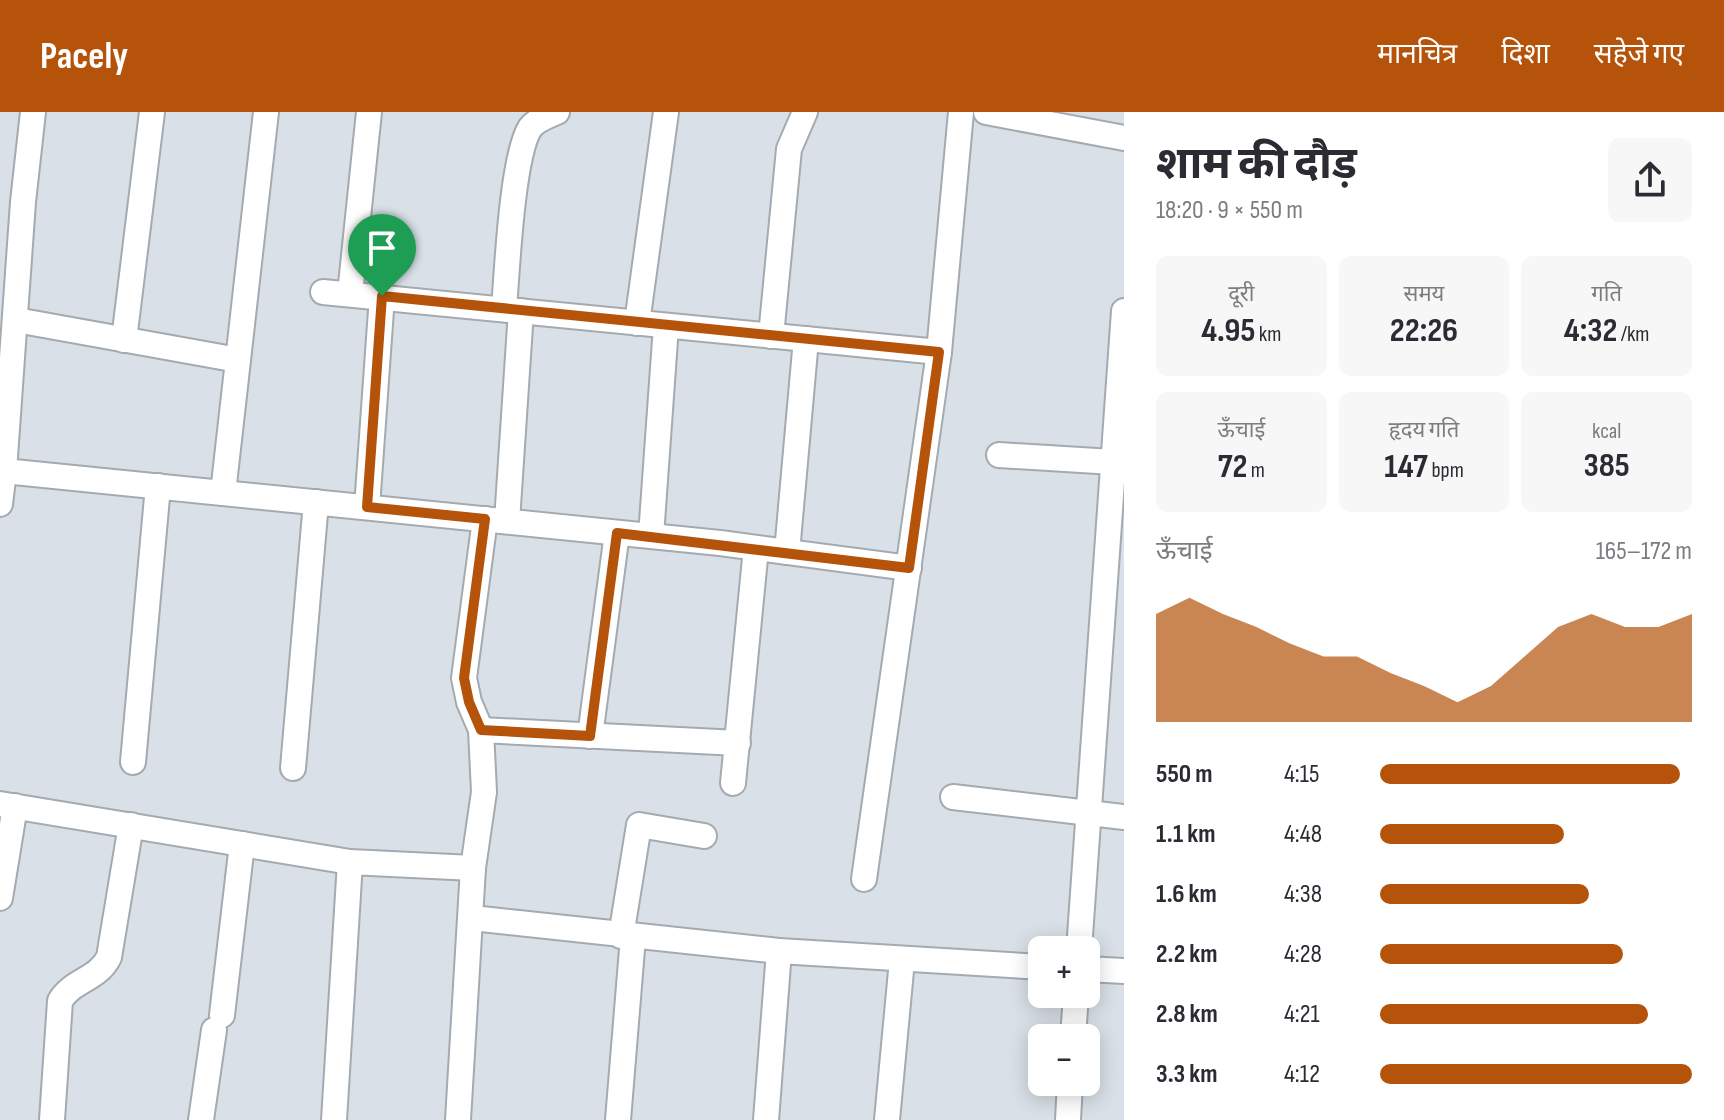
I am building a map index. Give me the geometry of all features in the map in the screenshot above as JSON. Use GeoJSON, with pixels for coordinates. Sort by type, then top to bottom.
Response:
{"type":"FeatureCollection","features":[{"type":"Feature","properties":{"kind":"street"},"geometry":{"type":"LineString","coordinates":[[0,504],[33,112]]}},
{"type":"Feature","properties":{"kind":"street"},"geometry":{"type":"LineString","coordinates":[[124,340],[152,112]]}},
{"type":"Feature","properties":{"kind":"street"},"geometry":{"type":"LineString","coordinates":[[223,493],[266,112]]}},
{"type":"Feature","properties":{"kind":"street"},"geometry":{"type":"LineString","coordinates":[[350,294],[369,112]]}},
{"type":"Feature","properties":{"kind":"street"},"geometry":{"type":"LineString","coordinates":[[458,1120],[473,868],[484,792],[481,730],[469,702],[464,678],[496,520],[512,310],[511,222],[523,147],[531,127],[557,112]]}},
{"type":"Feature","properties":{"kind":"street"},"geometry":{"type":"LineString","coordinates":[[637,323],[666,112]]}},
{"type":"Feature","properties":{"kind":"street"},"geometry":{"type":"LineString","coordinates":[[771,336],[789,149],[805,112]]}},
{"type":"Feature","properties":{"kind":"street"},"geometry":{"type":"LineString","coordinates":[[864,879],[939,352],[961,112]]}},
{"type":"Feature","properties":{"kind":"street"},"geometry":{"type":"LineString","coordinates":[[986,112],[1124,138]]}},
{"type":"Feature","properties":{"kind":"street"},"geometry":{"type":"LineString","coordinates":[[323,292],[939,352]]}},
{"type":"Feature","properties":{"kind":"street"},"geometry":{"type":"LineString","coordinates":[[367,507],[382,296]]}},
{"type":"Feature","properties":{"kind":"street"},"geometry":{"type":"LineString","coordinates":[[1080,936],[1113,462],[1119,437],[1124,311]]}},
{"type":"Feature","properties":{"kind":"street"},"geometry":{"type":"LineString","coordinates":[[16,320],[238,360]]}},
{"type":"Feature","properties":{"kind":"street"},"geometry":{"type":"LineString","coordinates":[[651,536],[666,326]]}},
{"type":"Feature","properties":{"kind":"street"},"geometry":{"type":"LineString","coordinates":[[787,552],[806,339]]}},
{"type":"Feature","properties":{"kind":"street"},"geometry":{"type":"LineString","coordinates":[[999,455],[1113,462]]}},
{"type":"Feature","properties":{"kind":"street"},"geometry":{"type":"LineString","coordinates":[[4,471],[651,536],[909,568]]}},
{"type":"Feature","properties":{"kind":"street"},"geometry":{"type":"LineString","coordinates":[[133,762],[158,486]]}},
{"type":"Feature","properties":{"kind":"street"},"geometry":{"type":"LineString","coordinates":[[293,768],[316,502]]}},
{"type":"Feature","properties":{"kind":"street"},"geometry":{"type":"LineString","coordinates":[[590,736],[617,533]]}},
{"type":"Feature","properties":{"kind":"street"},"geometry":{"type":"LineString","coordinates":[[733,783],[756,548]]}},
{"type":"Feature","properties":{"kind":"street"},"geometry":{"type":"LineString","coordinates":[[481,730],[738,743]]}},
{"type":"Feature","properties":{"kind":"street"},"geometry":{"type":"LineString","coordinates":[[953,797],[1124,817]]}},
{"type":"Feature","properties":{"kind":"street"},"geometry":{"type":"LineString","coordinates":[[0,898],[8,805],[350,862],[473,868]]}},
{"type":"Feature","properties":{"kind":"street"},"geometry":{"type":"LineString","coordinates":[[52,1120],[60,1001],[71,988],[97,975],[109,957],[131,825]]}},
{"type":"Feature","properties":{"kind":"street"},"geometry":{"type":"LineString","coordinates":[[618,1120],[627,936],[639,825],[704,836]]}},
{"type":"Feature","properties":{"kind":"street"},"geometry":{"type":"LineString","coordinates":[[201,1120],[218,1022],[242,844]]}},
{"type":"Feature","properties":{"kind":"street"},"geometry":{"type":"LineString","coordinates":[[334,1120],[350,862]]}},
{"type":"Feature","properties":{"kind":"street"},"geometry":{"type":"LineString","coordinates":[[472,918],[779,951],[1028,966]]}},
{"type":"Feature","properties":{"kind":"street"},"geometry":{"type":"LineString","coordinates":[[766,1120],[779,951]]}},
{"type":"Feature","properties":{"kind":"street"},"geometry":{"type":"LineString","coordinates":[[887,1120],[902,960]]}},
{"type":"Feature","properties":{"kind":"street"},"geometry":{"type":"LineString","coordinates":[[1100,970],[1124,971]]}},
{"type":"Feature","properties":{"kind":"street"},"geometry":{"type":"LineString","coordinates":[[1068,1120],[1069,1096]]}},
{"type":"Feature","properties":{"kind":"route"},"geometry":{"type":"LineString","coordinates":[[382,296],[939,352],[909,568],[617,533],[590,736],[481,730],[469,702],[464,678],[485,519],[367,507],[382,296]]}}]}
